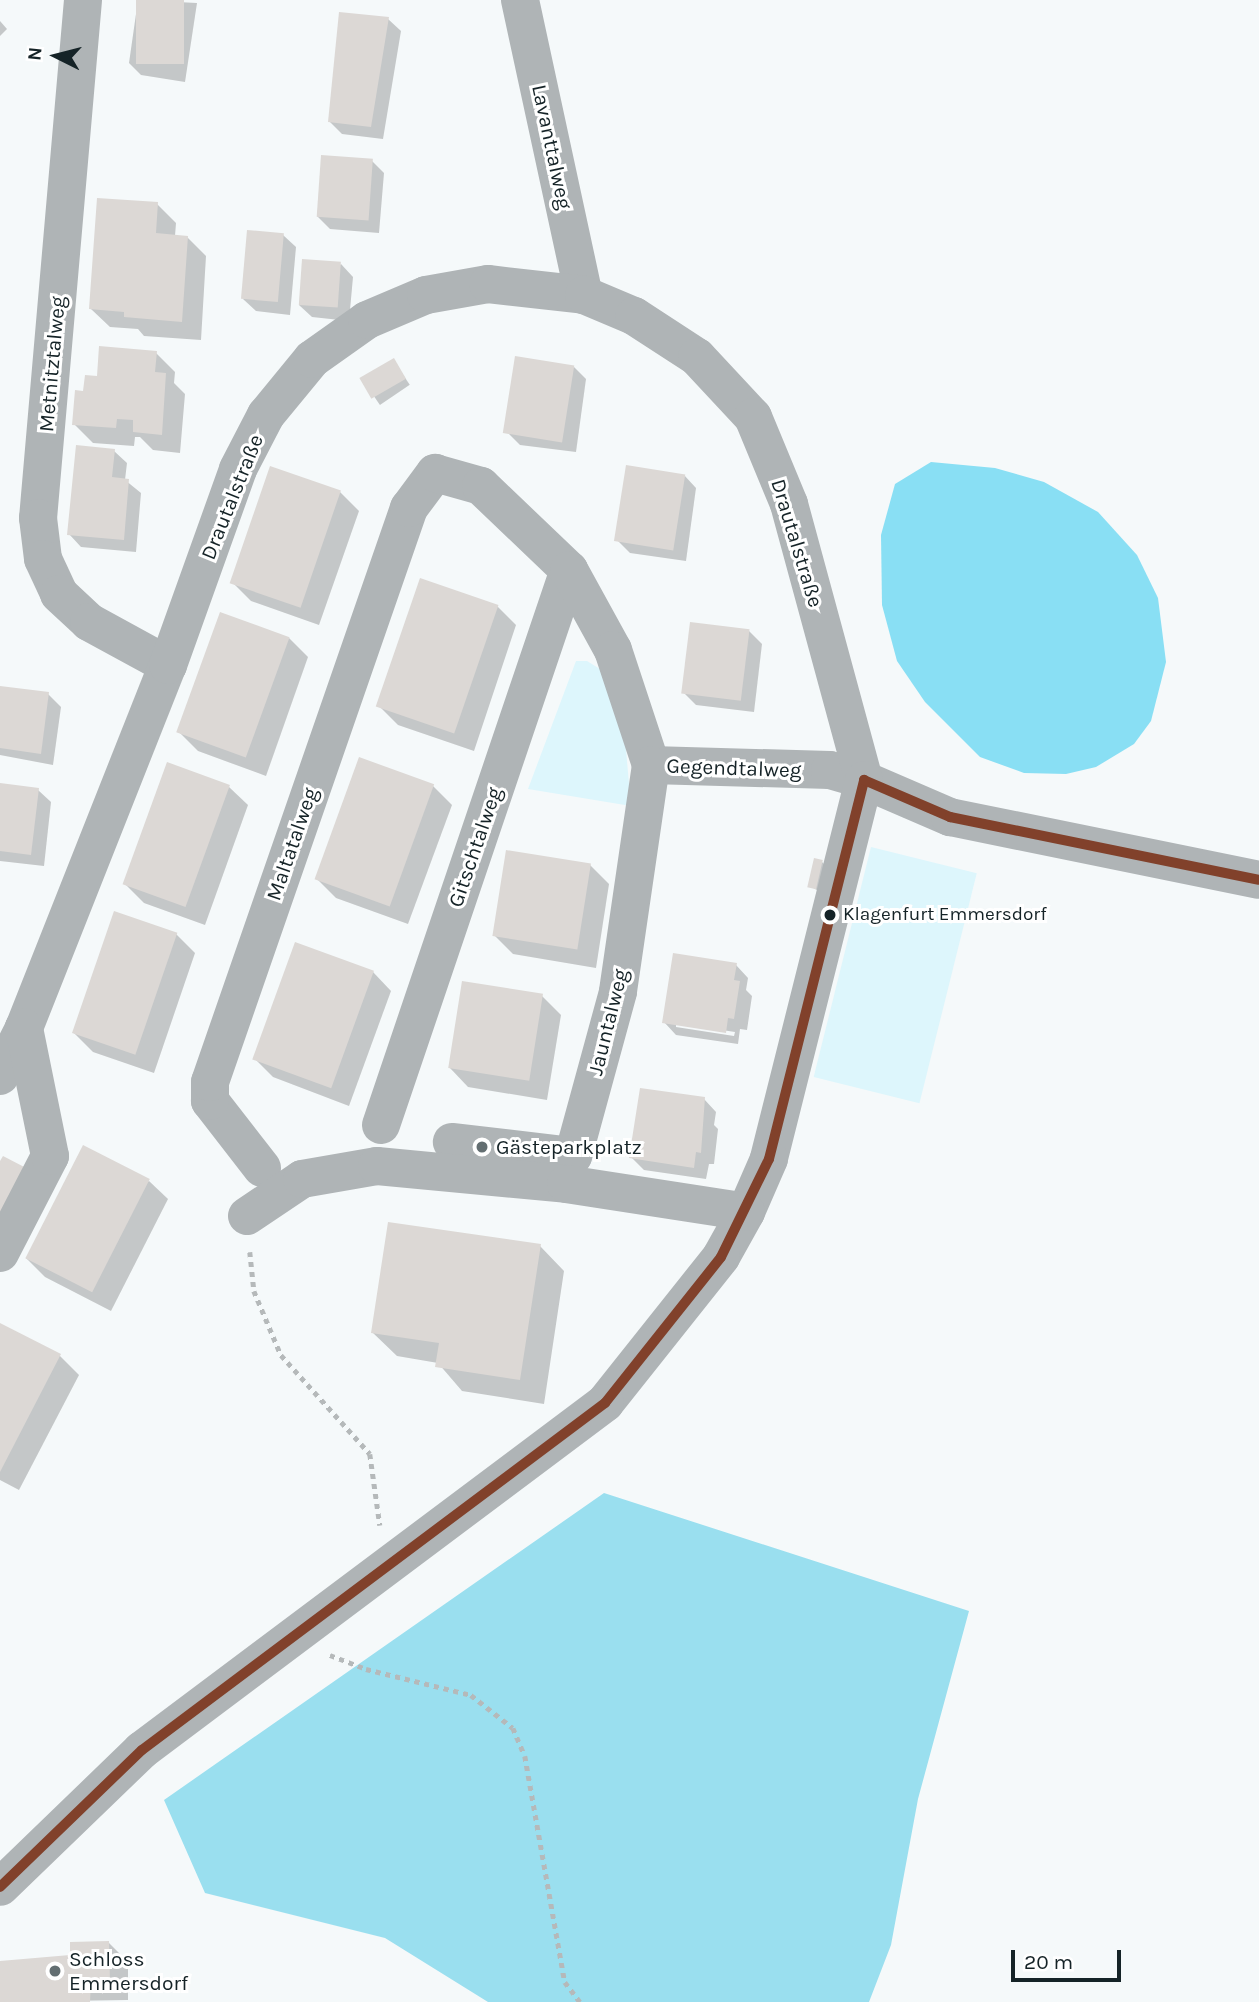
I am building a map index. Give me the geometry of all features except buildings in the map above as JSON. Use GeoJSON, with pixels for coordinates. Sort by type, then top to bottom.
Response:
{"type":"FeatureCollection","features":[{"type":"Feature","properties":{"kind":"street","name":"Metnitztalweg"},"geometry":{"type":"LineString","coordinates":[[83,0],[38,518],[43,559],[59,594],[89,622],[168,665]]}},
{"type":"Feature","properties":{"kind":"street","name":"Lavanttalweg"},"geometry":{"type":"LineString","coordinates":[[520,0],[584,295]]}},
{"type":"Feature","properties":{"kind":"street","name":"Drautalstraße"},"geometry":{"type":"LineString","coordinates":[[0,1076],[24,1028],[168,665],[238,469],[266,415],[312,359],[367,320],[426,295],[488,284],[584,295],[634,316],[697,357],[753,417],[789,505],[864,779]]}},
{"type":"Feature","properties":{"kind":"street","name":"Gegendtalweg"},"geometry":{"type":"LineString","coordinates":[[409,508],[435,473],[481,486],[569,570],[613,650],[652,765],[830,770],[864,779]]}},
{"type":"Feature","properties":{"kind":"street","name":"Maltatalweg"},"geometry":{"type":"LineString","coordinates":[[262,1168],[210,1101],[210,1082],[409,508]]}},
{"type":"Feature","properties":{"kind":"street","name":"Gitschtalweg"},"geometry":{"type":"LineString","coordinates":[[381,1125],[569,570]]}},
{"type":"Feature","properties":{"kind":"street","name":"Jauntalweg"},"geometry":{"type":"LineString","coordinates":[[452,1142],[573,1156],[618,992],[652,765]]}},
{"type":"Feature","properties":{"kind":"street"},"geometry":{"type":"LineString","coordinates":[[0,1887],[142,1750],[605,1403],[721,1257],[746,1212],[769,1158],[864,779],[950,817],[1259,880]]}},
{"type":"Feature","properties":{"kind":"street"},"geometry":{"type":"LineString","coordinates":[[0,1253],[50,1156],[24,1028]]}},
{"type":"Feature","properties":{"kind":"street"},"geometry":{"type":"LineString","coordinates":[[247,1216],[302,1179],[377,1166],[566,1184],[746,1212]]}},
{"type":"Feature","properties":{"kind":"path"},"geometry":{"type":"LineString","coordinates":[[247,1216],[254,1291],[281,1354],[370,1454],[379,1497],[381,1571]]}},
{"type":"Feature","properties":{"kind":"path"},"geometry":{"type":"LineString","coordinates":[[290,1639],[366,1669],[471,1695],[513,1728],[525,1755],[565,1982],[580,2002]]}},
{"type":"Feature","properties":{"kind":"shaded area"},"geometry":{"type":"Polygon","coordinates":[[[931,462],[995,468],[1044,482],[1098,512],[1137,555],[1158,598],[1166,662],[1151,721],[1134,744],[1096,767],[1066,774],[1024,773],[980,757],[925,702],[897,661],[882,605],[881,535],[895,484],[931,462]]]}},
{"type":"Feature","properties":{"kind":"shaded area"},"geometry":{"type":"Polygon","coordinates":[[[576,661],[587,661],[600,669],[624,727],[631,806],[528,789],[576,661]]]}},
{"type":"Feature","properties":{"kind":"shaded area"},"geometry":{"type":"Polygon","coordinates":[[[871,847],[977,873],[919,1103],[814,1077],[871,847]]]}},
{"type":"Feature","properties":{"kind":"shaded area"},"geometry":{"type":"Polygon","coordinates":[[[604,1493],[969,1611],[918,1799],[891,1945],[869,2002],[488,2002],[385,1938],[205,1893],[164,1800],[604,1493]]]}},
{"type":"Feature","properties":{"kind":"transit line"},"geometry":{"type":"LineString","coordinates":[[0,1887],[142,1750],[605,1403],[721,1257],[769,1159],[864,780],[950,817],[1259,880]]}},
{"type":"Feature","properties":{"kind":"place","name":"Klagenfurt Emmersdorf"},"geometry":{"type":"Point","coordinates":[830,915]}},
{"type":"Feature","properties":{"kind":"place","name":"Gästeparkplatz"},"geometry":{"type":"Point","coordinates":[482,1147]}},
{"type":"Feature","properties":{"kind":"place","name":"Schloss Emmersdorf"},"geometry":{"type":"Point","coordinates":[55,1971]}}]}
